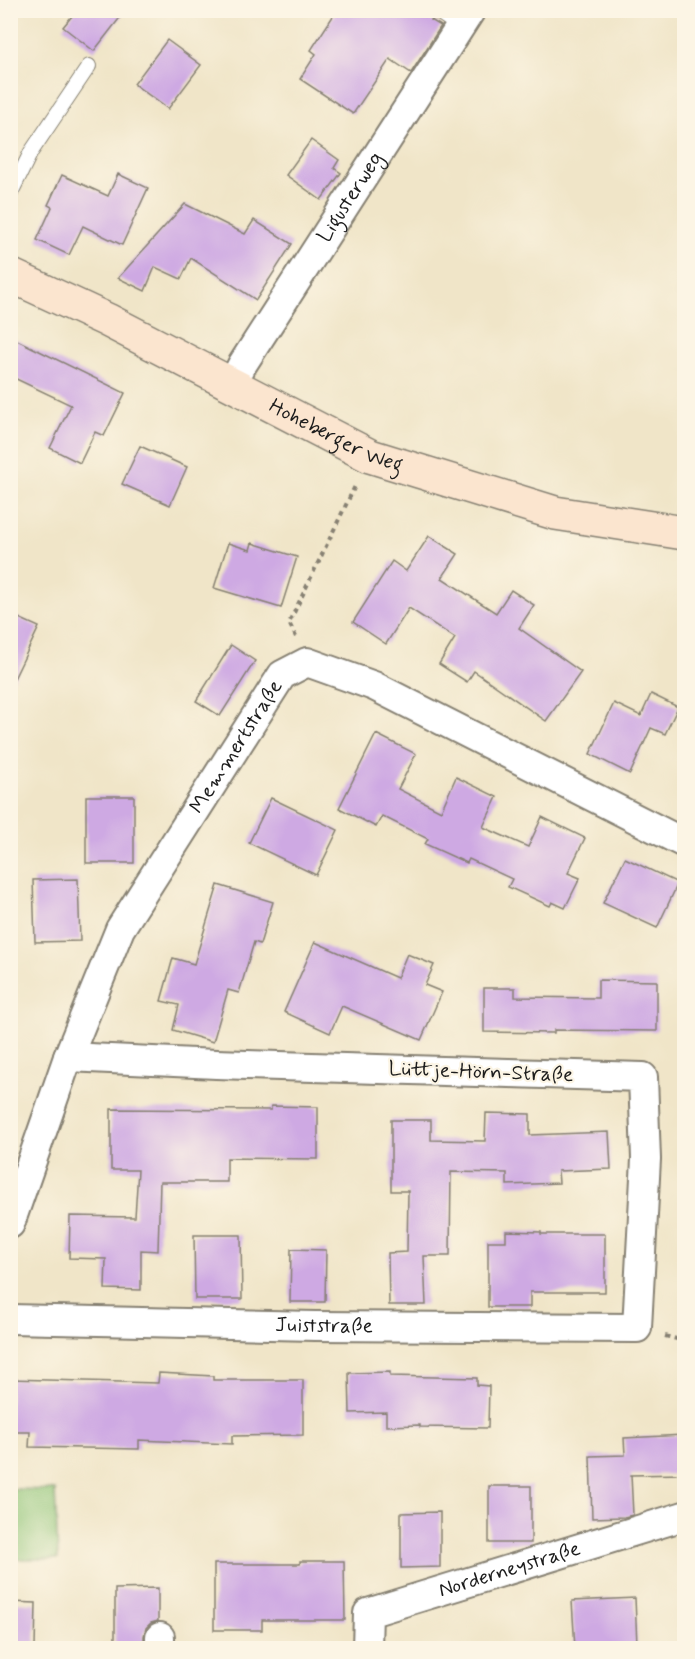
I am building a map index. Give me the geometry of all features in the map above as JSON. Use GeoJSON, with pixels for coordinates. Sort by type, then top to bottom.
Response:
{"type":"FeatureCollection","features":[{"type":"Feature","properties":{"kind":"street","name":"Ligusterweg"},"geometry":{"type":"LineString","coordinates":[[232,385],[242,365],[467,15]]}},
{"type":"Feature","properties":{"kind":"street","name":"Hoheberger Weg"},"geometry":{"type":"LineString","coordinates":[[10,275],[107,320],[370,456],[555,513],[684,533]]}},
{"type":"Feature","properties":{"kind":"street"},"geometry":{"type":"LineString","coordinates":[[307,662],[374,686],[684,843]]}},
{"type":"Feature","properties":{"kind":"street","name":"Memmertstraße"},"geometry":{"type":"LineString","coordinates":[[10,1224],[68,1057],[120,929],[282,675],[307,662]]}},
{"type":"Feature","properties":{"kind":"street","name":"Lüttje-Hörn-Straße"},"geometry":{"type":"LineString","coordinates":[[68,1057],[228,1065],[643,1077],[646,1159],[638,1328]]}},
{"type":"Feature","properties":{"kind":"street","name":"Juiststraße"},"geometry":{"type":"LineString","coordinates":[[10,1319],[303,1326],[638,1328]]}},
{"type":"Feature","properties":{"kind":"street","name":"Norderneystraße"},"geometry":{"type":"LineString","coordinates":[[367,1648],[368,1613],[684,1516]]}},
{"type":"Feature","properties":{"kind":"lane"},"geometry":{"type":"LineString","coordinates":[[435,10],[467,15]]}},
{"type":"Feature","properties":{"kind":"lane"},"geometry":{"type":"LineString","coordinates":[[10,195],[31,152],[88,66]]}},
{"type":"Feature","properties":{"kind":"path"},"geometry":{"type":"LineString","coordinates":[[307,662],[290,623],[370,456]]}},
{"type":"Feature","properties":{"kind":"green space"},"geometry":{"type":"Polygon","coordinates":[[[11,1489],[55,1490],[58,1559],[11,1559],[11,1489]]]}},
{"type":"Feature","properties":{"kind":"building"},"geometry":{"type":"Polygon","coordinates":[[[77,10],[126,10],[94,51],[63,27],[77,10]]]}},
{"type":"Feature","properties":{"kind":"building"},"geometry":{"type":"Polygon","coordinates":[[[337,10],[426,10],[431,20],[441,26],[411,73],[390,59],[353,114],[300,79],[316,54],[311,50],[337,10]]]}},
{"type":"Feature","properties":{"kind":"building"},"geometry":{"type":"Polygon","coordinates":[[[167,40],[201,65],[168,109],[134,84],[167,40]]]}},
{"type":"Feature","properties":{"kind":"building"},"geometry":{"type":"Polygon","coordinates":[[[311,140],[339,160],[334,168],[341,173],[321,200],[286,175],[311,140]]]}},
{"type":"Feature","properties":{"kind":"building"},"geometry":{"type":"Polygon","coordinates":[[[118,174],[148,188],[122,245],[83,226],[69,255],[37,240],[52,207],[48,205],[62,175],[108,196],[118,174]]]}},
{"type":"Feature","properties":{"kind":"building"},"geometry":{"type":"Polygon","coordinates":[[[185,204],[245,234],[254,220],[292,244],[256,300],[191,258],[181,279],[155,267],[145,291],[118,278],[185,204]]]}},
{"type":"Feature","properties":{"kind":"building"},"geometry":{"type":"Polygon","coordinates":[[[17,340],[125,393],[104,436],[95,432],[80,463],[50,448],[71,405],[10,376],[10,353],[17,340]]]}},
{"type":"Feature","properties":{"kind":"building"},"geometry":{"type":"Polygon","coordinates":[[[140,446],[187,467],[170,505],[122,484],[140,446]]]}},
{"type":"Feature","properties":{"kind":"building"},"geometry":{"type":"Polygon","coordinates":[[[429,536],[458,554],[442,578],[496,613],[511,590],[534,605],[519,628],[581,672],[546,721],[474,671],[467,682],[439,664],[455,638],[409,608],[386,644],[353,622],[392,561],[406,571],[429,536]]]}},
{"type":"Feature","properties":{"kind":"building"},"geometry":{"type":"Polygon","coordinates":[[[228,543],[250,550],[252,543],[297,557],[281,608],[214,588],[228,543]]]}},
{"type":"Feature","properties":{"kind":"building"},"geometry":{"type":"Polygon","coordinates":[[[10,614],[39,627],[10,687],[10,614]]]}},
{"type":"Feature","properties":{"kind":"building"},"geometry":{"type":"Polygon","coordinates":[[[231,645],[255,661],[220,716],[196,701],[231,645]]]}},
{"type":"Feature","properties":{"kind":"building"},"geometry":{"type":"Polygon","coordinates":[[[651,694],[678,707],[665,734],[651,728],[630,774],[590,754],[614,703],[641,716],[651,694]]]}},
{"type":"Feature","properties":{"kind":"building"},"geometry":{"type":"Polygon","coordinates":[[[376,734],[416,754],[398,789],[441,811],[456,777],[497,797],[483,827],[528,847],[542,817],[585,838],[568,873],[580,878],[565,908],[552,902],[550,906],[508,887],[512,879],[469,859],[467,863],[425,844],[428,839],[382,816],[376,827],[339,808],[376,734]]]}},
{"type":"Feature","properties":{"kind":"building"},"geometry":{"type":"Polygon","coordinates":[[[86,796],[134,796],[134,863],[86,863],[86,796]]]}},
{"type":"Feature","properties":{"kind":"building"},"geometry":{"type":"Polygon","coordinates":[[[271,798],[338,830],[316,875],[249,843],[271,798]]]}},
{"type":"Feature","properties":{"kind":"building"},"geometry":{"type":"Polygon","coordinates":[[[625,858],[678,883],[657,928],[603,903],[625,858]]]}},
{"type":"Feature","properties":{"kind":"building"},"geometry":{"type":"Polygon","coordinates":[[[78,879],[80,941],[35,942],[33,880],[78,879]]]}},
{"type":"Feature","properties":{"kind":"building"},"geometry":{"type":"Polygon","coordinates":[[[218,885],[273,902],[260,944],[254,942],[239,993],[228,990],[213,1042],[173,1030],[179,1005],[161,1001],[173,958],[194,964],[218,885]]]}},
{"type":"Feature","properties":{"kind":"building"},"geometry":{"type":"Polygon","coordinates":[[[315,942],[397,978],[407,954],[434,965],[425,985],[442,992],[421,1040],[342,1006],[330,1033],[284,1012],[315,942]]]}},
{"type":"Feature","properties":{"kind":"building"},"geometry":{"type":"Polygon","coordinates":[[[598,980],[657,981],[657,1031],[484,1032],[484,988],[515,988],[515,997],[598,998],[598,980]]]}},
{"type":"Feature","properties":{"kind":"building"},"geometry":{"type":"Polygon","coordinates":[[[271,1106],[318,1107],[318,1159],[227,1158],[227,1182],[160,1182],[158,1251],[141,1250],[141,1290],[105,1289],[106,1259],[69,1258],[70,1216],[135,1217],[138,1170],[111,1170],[111,1109],[271,1110],[271,1106]]]}},
{"type":"Feature","properties":{"kind":"building"},"geometry":{"type":"Polygon","coordinates":[[[486,1113],[530,1114],[530,1135],[609,1132],[611,1169],[558,1171],[559,1183],[507,1185],[507,1173],[451,1172],[450,1256],[424,1256],[426,1305],[389,1305],[388,1253],[407,1252],[408,1191],[391,1191],[391,1120],[431,1120],[431,1140],[485,1141],[486,1113]]]}},
{"type":"Feature","properties":{"kind":"building"},"geometry":{"type":"Polygon","coordinates":[[[506,1231],[541,1232],[541,1234],[605,1234],[605,1292],[530,1292],[530,1307],[488,1307],[488,1241],[506,1241],[506,1231]]]}},
{"type":"Feature","properties":{"kind":"building"},"geometry":{"type":"Polygon","coordinates":[[[194,1235],[241,1235],[242,1299],[195,1299],[194,1235]]]}},
{"type":"Feature","properties":{"kind":"building"},"geometry":{"type":"Polygon","coordinates":[[[291,1249],[326,1250],[325,1302],[290,1302],[291,1249]]]}},
{"type":"Feature","properties":{"kind":"building"},"geometry":{"type":"Polygon","coordinates":[[[390,1372],[390,1376],[477,1378],[477,1385],[489,1386],[488,1428],[386,1426],[386,1412],[350,1413],[349,1373],[390,1372]]]}},
{"type":"Feature","properties":{"kind":"building"},"geometry":{"type":"Polygon","coordinates":[[[159,1373],[213,1376],[213,1380],[303,1380],[303,1435],[232,1436],[232,1444],[139,1440],[139,1449],[29,1447],[30,1432],[10,1432],[10,1379],[158,1383],[159,1373]]]}},
{"type":"Feature","properties":{"kind":"building"},"geometry":{"type":"Polygon","coordinates":[[[684,1435],[684,1474],[631,1475],[633,1515],[592,1518],[590,1456],[625,1455],[624,1438],[684,1435]]]}},
{"type":"Feature","properties":{"kind":"building"},"geometry":{"type":"Polygon","coordinates":[[[489,1486],[531,1486],[531,1543],[489,1543],[489,1486]]]}},
{"type":"Feature","properties":{"kind":"building"},"geometry":{"type":"Polygon","coordinates":[[[440,1512],[440,1567],[401,1568],[401,1513],[440,1512]]]}},
{"type":"Feature","properties":{"kind":"building"},"geometry":{"type":"Polygon","coordinates":[[[300,1561],[344,1561],[345,1620],[262,1620],[262,1630],[214,1630],[214,1564],[300,1564],[300,1561]]]}},
{"type":"Feature","properties":{"kind":"building"},"geometry":{"type":"Polygon","coordinates":[[[158,1588],[158,1621],[146,1628],[144,1646],[115,1646],[115,1589],[158,1588]]]}},
{"type":"Feature","properties":{"kind":"building"},"geometry":{"type":"Polygon","coordinates":[[[635,1598],[637,1645],[575,1648],[572,1601],[635,1598]]]}},
{"type":"Feature","properties":{"kind":"building"},"geometry":{"type":"Polygon","coordinates":[[[10,1602],[36,1603],[35,1648],[10,1648],[10,1602]]]}}]}
